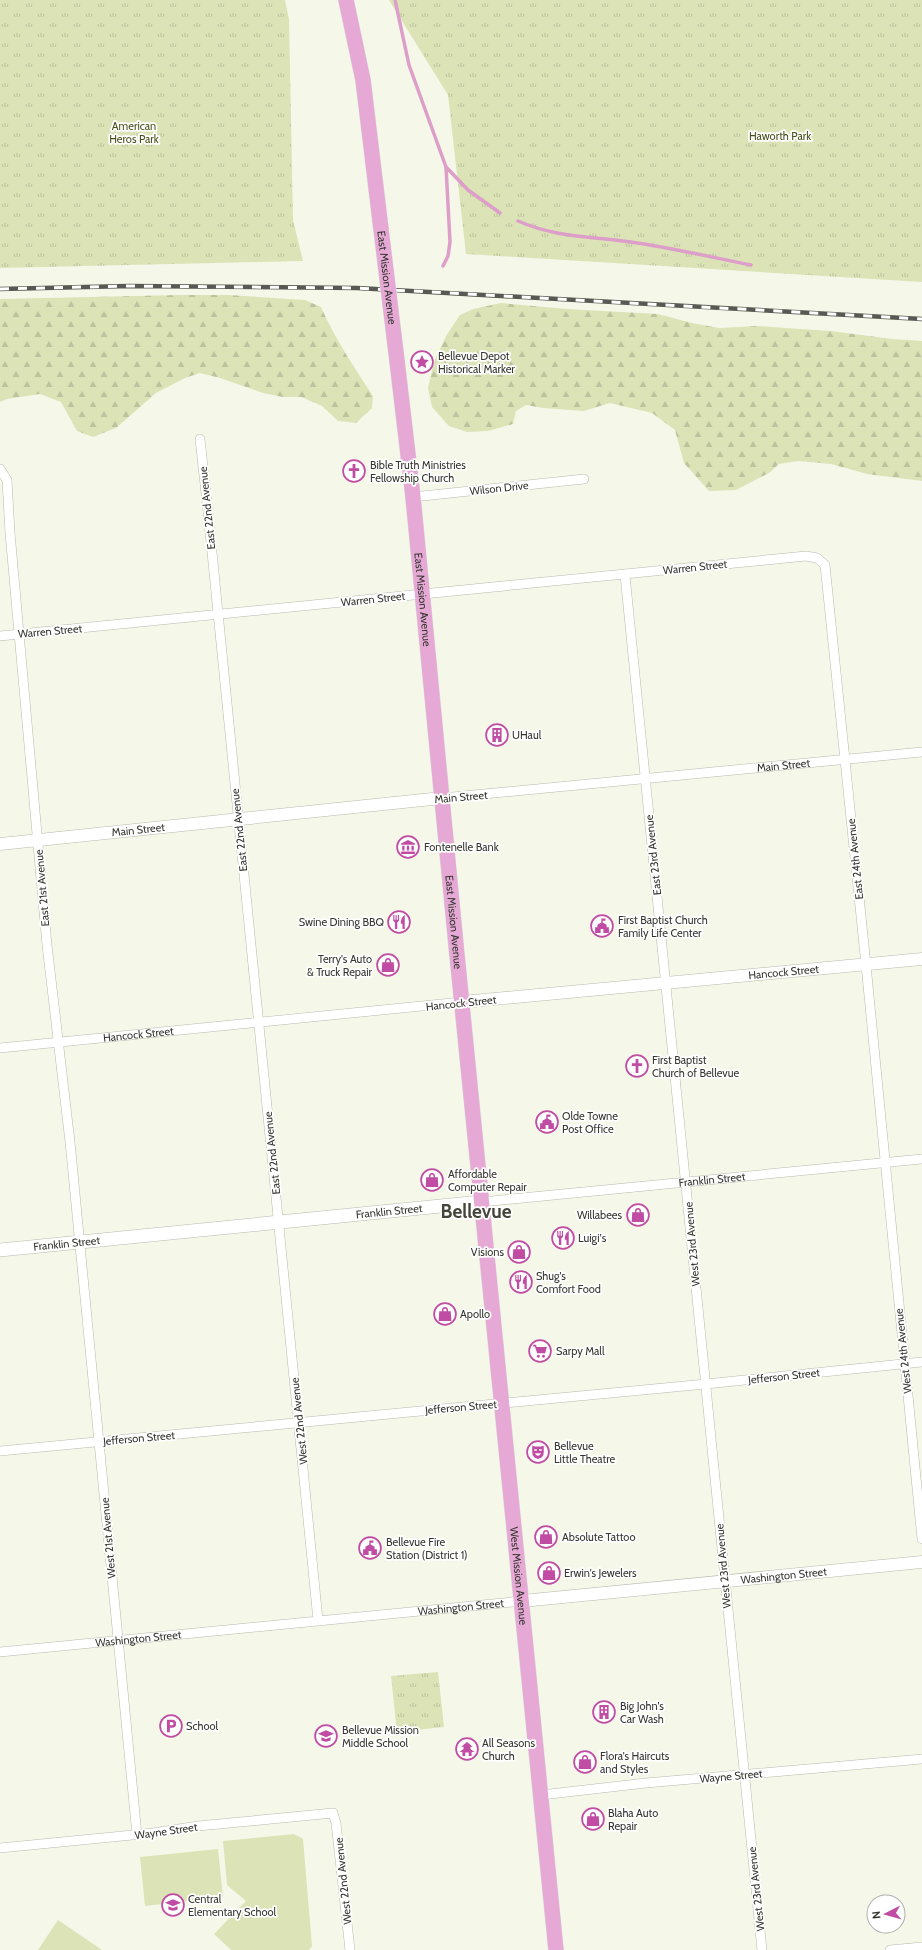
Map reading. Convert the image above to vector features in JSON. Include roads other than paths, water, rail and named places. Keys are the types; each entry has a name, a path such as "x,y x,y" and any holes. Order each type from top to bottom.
{"main road":[{"name":"East Mission Avenue","path":"346,0 363,80 413,497 481,1202"},
{"name":"Franklin Street","path":"0,1250 481,1202"},
{"name":"West Mission Avenue","path":"481,1202 503,1403 556,1950"}],"street":[{"name":"East 22nd Avenue","path":"200,439 280,1222"},
{"name":"East 21st Avenue","path":"0,469 7,480 10,533 38,840 79,1241"},
{"name":"Wilson Drive","path":"413,497 584,479"},
{"name":"Warren Street","path":"0,636 806,556 817,558"},
{"name":"East 24th Avenue","path":"817,558 824,565 827,577 885,1163"},
{"name":"East 23rd Avenue","path":"625,575 686,1183"},
{"name":"Main Street","path":"0,844 442,798 922,752"},
{"name":"Hancock Street","path":"0,1048 462,1002 922,959"},
{"name":"Franklin Street","path":"481,1202 922,1159"},
{"name":"West 24th Avenue","path":"885,1163 922,1539"},
{"name":"West 23rd Avenue","path":"686,1183 724,1581 762,1950"},
{"name":"West 22nd Avenue","path":"280,1222 318,1620"},
{"name":"West 21st Avenue","path":"79,1241 137,1835"},
{"name":"Jefferson Street","path":"0,1451 922,1362"},
{"name":"Washington Street","path":"0,1652 922,1562"},
{"name":"Wayne Street","path":"541,1795 922,1759"},
{"name":"West 22nd Avenue","path":"332,1814 336,1823 350,1950"},
{"name":"Wayne Street","path":"0,1848 137,1835 198,1826 332,1814"},
{"path":"890,1950 922,1947"}],"waterway":[{"path":"395,0 409,65 446,167 450,242 448,256 443,266"},
{"path":"446,167 468,190 500,213"},
{"path":"518,221 532,227 560,234 646,244 751,265"}],"railway":[{"path":"0,289 129,286 357,288 922,319"}],"place":[{"name":"Bellevue Depot Historical Marker","path":"422,362"},
{"name":"Bible Truth Ministries Fellowship Church","path":"354,471"},
{"name":"UHaul","path":"497,735"},
{"name":"Fontenelle Bank","path":"408,847"},
{"name":"Swine Dining BBQ","path":"399,922"},
{"name":"First Baptist Church Family Life Center","path":"602,926"},
{"name":"Terry's Auto & Truck Repair","path":"388,965"},
{"name":"First Baptist Church of Bellevue","path":"637,1066"},
{"name":"Olde Towne Post Office","path":"547,1122"},
{"name":"Affordable Computer Repair","path":"432,1180"},
{"name":"Willabees","path":"638,1215"},
{"name":"Luigi's","path":"563,1238"},
{"name":"Visions","path":"519,1252"},
{"name":"Shug's Comfort Food","path":"521,1282"},
{"name":"Apollo","path":"445,1314"},
{"name":"Sarpy Mall","path":"540,1351"},
{"name":"Bellevue Little Theatre","path":"538,1452"},
{"name":"Absolute Tattoo","path":"546,1537"},
{"name":"Bellevue Fire Station (District 1)","path":"370,1548"},
{"name":"Erwin's Jewelers","path":"549,1573"},
{"name":"Big John's Car Wash","path":"604,1712"},
{"name":"School","path":"171,1726"},
{"name":"Bellevue Mission Middle School","path":"326,1736"},
{"name":"All Seasons Church","path":"467,1749"},
{"name":"Flora's Haircuts and Styles","path":"585,1762"},
{"name":"Blaha Auto Repair","path":"593,1819"},
{"name":"Central Elementary School","path":"173,1905"}],"district":[{"name":"Bellevue","path":"476,1211"}],"park label":[{"name":"American Heros Park","path":"134,132"},
{"name":"Haworth Park","path":"780,136"}]}
